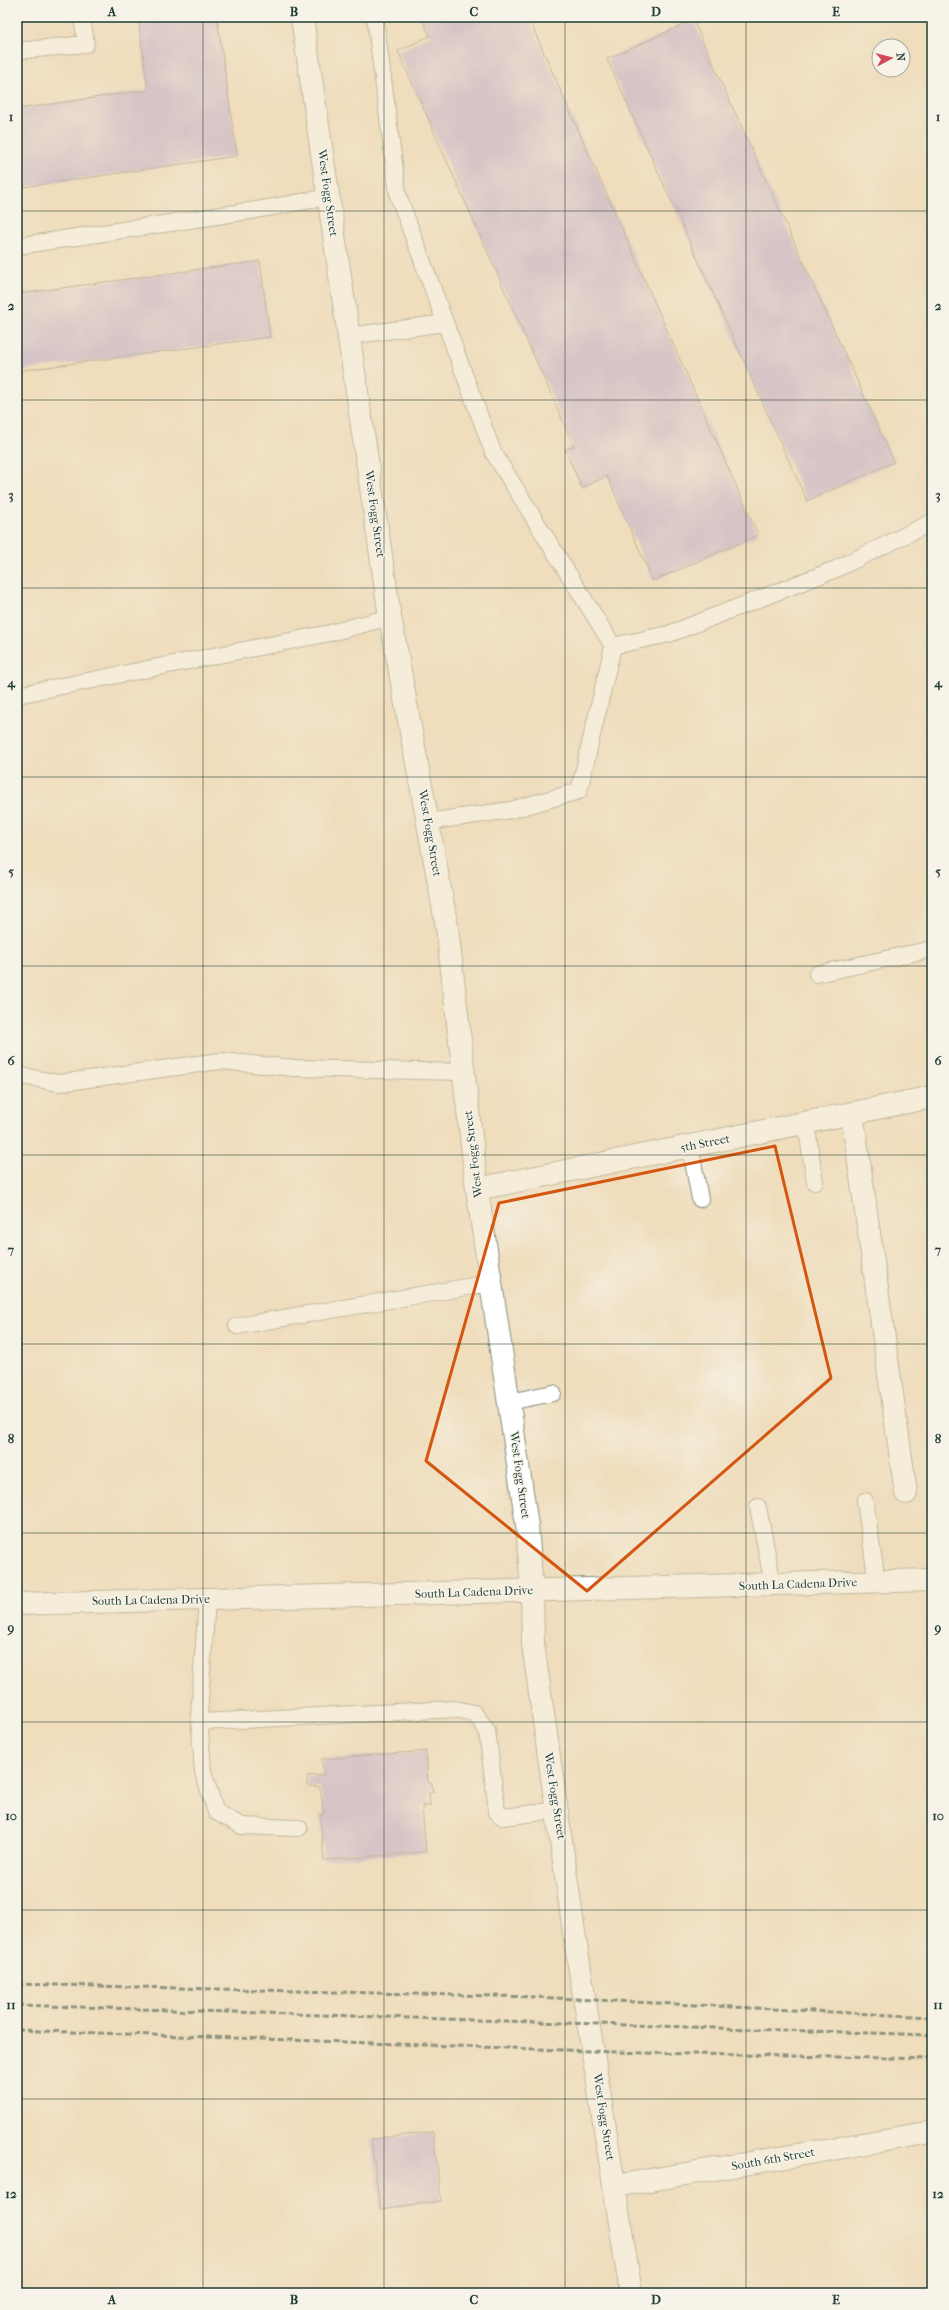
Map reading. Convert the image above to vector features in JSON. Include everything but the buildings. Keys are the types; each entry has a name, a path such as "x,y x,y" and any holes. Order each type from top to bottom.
{"street":[{"name":"West Fogg Street","path":"302,17 390,617 447,927 477,1189 527,1525 532,1590 533,1644 558,1810 575,1939 631,2293"},
{"name":"5th Street","path":"477,1189 932,1097"},
{"path":"852,1113 906,1493"},
{"name":"South La Cadena Drive","path":"17,1604 932,1580"},
{"name":"South 6th Street","path":"615,2186 932,2132"}],"lane":[{"path":"17,51 86,44 82,17"},
{"path":"375,17 398,195 493,452 613,646 578,791 511,810 427,822"},
{"path":"17,246 256,210 328,197"},
{"path":"349,336 445,323"},
{"path":"613,646 669,634 836,569 932,522"},
{"path":"17,695 330,633 390,617"},
{"path":"817,974 932,949"},
{"path":"17,1075 59,1083 220,1061 295,1068 463,1072"},
{"path":"806,1123 814,1182"},
{"path":"690,1146 700,1199"},
{"path":"237,1326 491,1283"},
{"path":"509,1402 553,1393"},
{"path":"865,1501 877,1582"},
{"path":"758,1507 773,1584"},
{"path":"207,1599 200,1722 203,1772 216,1812 242,1826 299,1828"},
{"path":"200,1722 455,1709 474,1713 487,1730 497,1812 503,1817 558,1810"}],"highlighted area":[{"path":"775,1146 831,1378 587,1591 426,1461 499,1203"}],"railway":[{"path":"17,1984 536,1997 932,2017"},
{"path":"17,2005 932,2035"},
{"path":"17,2030 645,2053 932,2059"}]}
